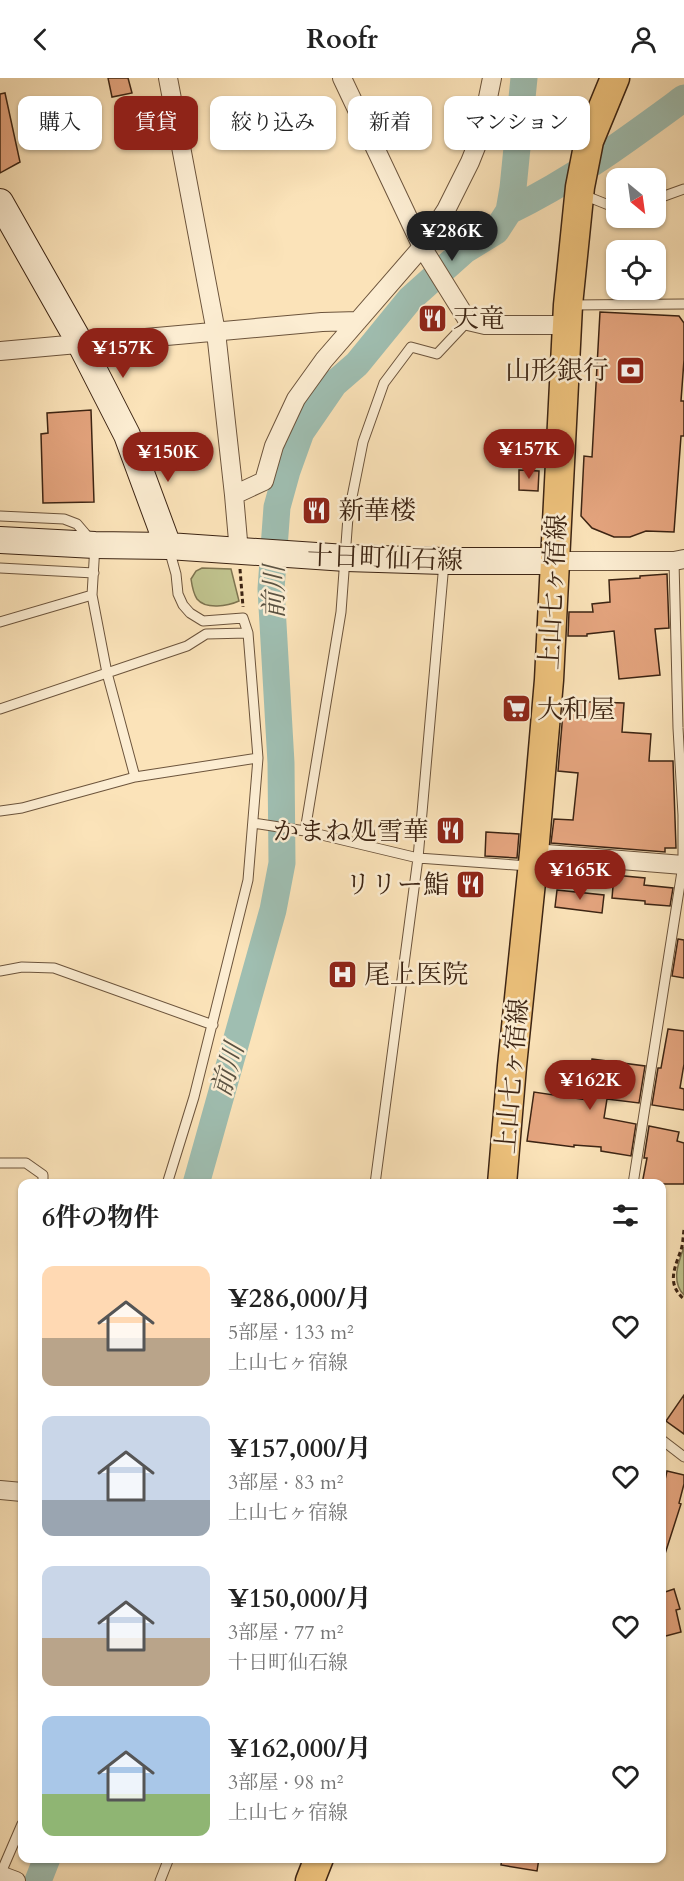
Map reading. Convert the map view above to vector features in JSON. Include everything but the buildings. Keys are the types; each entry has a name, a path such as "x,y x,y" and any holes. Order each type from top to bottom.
{"main road":[{"name":"上山七ヶ宿線","path":"502,1179 549,680 568,315 580,190 590,141 615,78"},
{"path":"0,202 80,343 127,435 168,546"},
{"name":"十日町仙石線","path":"0,540 168,546 346,558 554,561"},
{"path":"310,1881 317,1863"}],"street":[{"path":"168,78 216,332 234,495 246,553"},
{"path":"342,78 422,247 468,321 485,325 568,315"},
{"path":"234,495 264,481 274,446 296,399 324,360 422,247 446,210 480,137 492,78"},
{"path":"0,351 358,321"},
{"path":"554,561 679,560"},
{"path":"533,860 684,865"},
{"path":"0,1490 18,1492"}],"lane":[{"path":"666,195 684,189"},
{"path":"580,190 606,203"},
{"path":"568,315 684,304"},
{"path":"305,831 341,612 348,517 363,442 384,383 411,347 436,354 468,321"},
{"path":"0,516 64,519 76,524 95,545 93,595 107,673 135,777"},
{"path":"168,546 176,574 178,594 190,613 203,621 243,618 248,633 258,758 248,880 194,1097 169,1179"},
{"path":"634,1179 684,865 678,728 679,560"},
{"path":"376,1179 418,858 444,561"},
{"path":"0,568 94,573"},
{"path":"0,622 93,595"},
{"path":"0,709 187,646 206,634 248,633"},
{"path":"0,812 135,777 258,758"},
{"path":"253,823 305,831 418,858 533,860"},
{"path":"0,971 22,967 54,968 213,1025"},
{"path":"0,1163 26,1163 43,1174 43,1179"},
{"path":"666,1443 684,1457"},
{"path":"7,1878 18,1838"},
{"path":"160,1881 168,1863"}],"path":[{"path":"243,618 246,553"},
{"path":"684,1230 674,1274 675,1288 684,1299"}],"green space":[{"path":"202,568 231,569 239,601 211,606 197,599 191,579 196,571"},
{"path":"684,1247 684,1295 677,1278"}],"waterway":[{"name":"前川","path":"197,1179 273,910 282,863 281,763 271,589 277,507 287,471 301,432 334,384 357,364 410,299 465,250 496,231 509,211 524,78"},
{"path":"509,211 577,173 684,98"},
{"name":"前川","path":"38,1881 45,1863"}],"place":[{"name":"天竜","path":"432,318"},
{"name":"山形銀行","path":"630,370"},
{"name":"新華楼","path":"317,510"},
{"name":"大和屋","path":"516,709"},
{"name":"かまね処雪華","path":"450,831"},
{"name":"リリー鮨","path":"470,884"},
{"name":"尾上医院","path":"343,974"}]}
